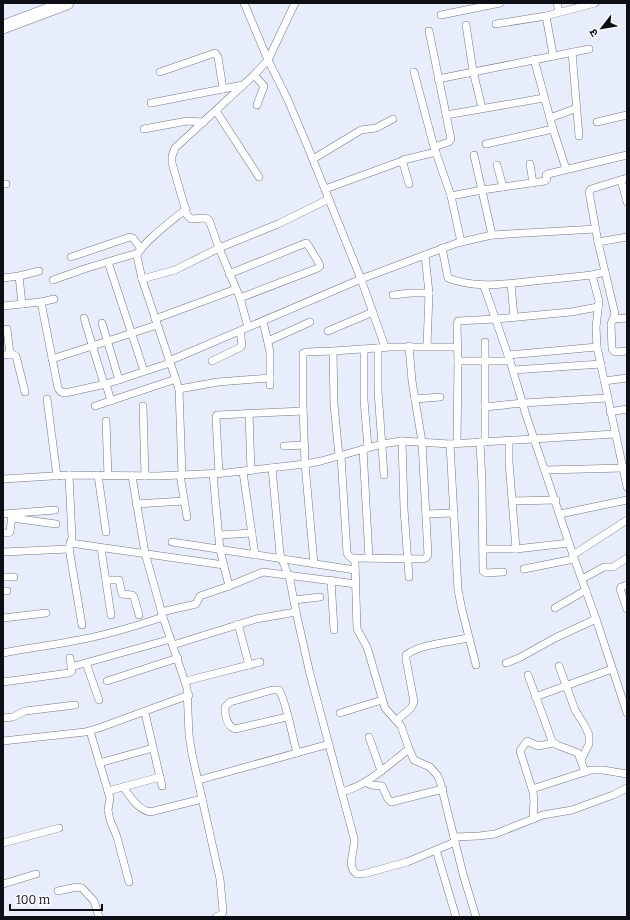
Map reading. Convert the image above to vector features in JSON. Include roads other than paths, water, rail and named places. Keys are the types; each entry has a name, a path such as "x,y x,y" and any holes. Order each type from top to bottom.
{"highway":[{"path":"3,27 67,3"}],"street":[{"path":"244,3 313,159 373,312 382,347 378,391 384,475"},
{"path":"248,327 240,298 218,248 208,219 191,219 187,215 172,163 172,156 176,148 244,85 268,60 295,3"},
{"path":"441,15 500,3"},
{"path":"557,3 559,12"},
{"path":"496,24 546,16 595,3"},
{"path":"546,16 553,55"},
{"path":"466,25 473,71 482,108"},
{"path":"325,189 402,161 406,158 435,150 450,140 429,31"},
{"path":"438,78 589,48"},
{"path":"572,52 579,136"},
{"path":"160,72 215,53 218,57 224,89"},
{"path":"534,59 553,129 566,169"},
{"path":"414,72 435,150 451,196 461,242"},
{"path":"254,75 264,86 256,105"},
{"path":"151,103 244,85"},
{"path":"446,115 544,98"},
{"path":"550,118 577,108"},
{"path":"216,110 259,177"},
{"path":"597,122 627,116"},
{"path":"313,159 361,130 376,128 393,119"},
{"path":"144,129 187,121 204,122"},
{"path":"486,144 553,129"},
{"path":"474,155 492,235"},
{"path":"451,196 546,181 546,174 627,155"},
{"path":"402,161 409,184"},
{"path":"530,164 533,183"},
{"path":"497,165 503,187"},
{"path":"627,202 624,179 589,191 598,242 615,314 611,324 612,350 616,352 627,351"},
{"path":"142,279 170,272 218,248 278,224 329,199"},
{"path":"53,280 139,251 186,210"},
{"path":"41,302 58,388 61,392 65,393 119,380 170,362 240,330 361,279 461,242 492,235 596,229"},
{"path":"71,257 130,237 133,238 139,251 138,262 142,279 179,389 181,475 187,517"},
{"path":"598,242 627,237"},
{"path":"229,274 306,244 309,246 319,263 320,266 318,268 240,298"},
{"path":"442,248 448,278 484,286 605,272"},
{"path":"425,255 429,293 427,346"},
{"path":"108,262 144,371"},
{"path":"3,278 39,271"},
{"path":"592,274 598,295 596,327 597,347 627,486"},
{"path":"19,276 22,304"},
{"path":"511,284 514,317"},
{"path":"484,286 627,713"},
{"path":"52,359 131,334 236,289"},
{"path":"393,295 429,293"},
{"path":"3,306 41,302 54,299"},
{"path":"476,665 468,638 458,590 454,514 454,443 458,361 458,321 496,320 598,307"},
{"path":"328,331 373,312"},
{"path":"84,318 111,401"},
{"path":"614,319 627,318"},
{"path":"179,389 218,382 270,381 271,362 263,321"},
{"path":"102,322 119,380"},
{"path":"268,341 310,322"},
{"path":"7,329 6,354 15,355 18,359 26,392"},
{"path":"212,361 241,347 242,343 240,330"},
{"path":"485,342 485,407 482,442 484,572 503,572"},
{"path":"352,558 423,559 427,557 428,552 422,442 409,346"},
{"path":"314,564 304,445 303,353 382,347 457,347"},
{"path":"458,361 485,361 597,347"},
{"path":"364,349 365,448 369,558"},
{"path":"333,351 334,404 340,456 347,554 355,563 358,631 367,647 386,711 401,726 414,760 425,764 434,770 438,775 443,789 463,874 476,917"},
{"path":"513,370 600,364"},
{"path":"604,382 627,378"},
{"path":"95,406 176,379"},
{"path":"415,399 440,397"},
{"path":"485,407 607,398"},
{"path":"47,399 58,476"},
{"path":"143,406 145,476"},
{"path":"610,412 627,409"},
{"path":"229,586 220,550 216,474 216,416 220,414 303,411"},
{"path":"249,413 251,471"},
{"path":"106,421 108,476"},
{"path":"3,479 69,475 145,476 216,474 305,464 340,456 365,448 402,441 454,443 615,434"},
{"path":"509,440 509,462 516,549"},
{"path":"402,441 404,509 409,577"},
{"path":"284,446 304,445"},
{"path":"272,468 281,559 288,574 310,674 354,842 351,866 355,873 363,874 407,862 436,850 454,839 495,834 543,815 572,810 613,795 627,788"},
{"path":"545,470 623,468"},
{"path":"243,472 255,555"},
{"path":"69,475 72,538 70,546 82,625"},
{"path":"98,476 106,532"},
{"path":"132,476 145,553 162,615 186,681 188,695 189,735 192,754 220,879 223,911 222,914 216,917"},
{"path":"513,501 556,500"},
{"path":"560,514 627,500"},
{"path":"136,504 184,501"},
{"path":"12,516 55,510"},
{"path":"3,514 56,524"},
{"path":"426,514 454,514"},
{"path":"3,533 10,532 12,516"},
{"path":"524,569 574,557 627,520"},
{"path":"219,535 252,533"},
{"path":"172,542 355,570"},
{"path":"483,549 516,549 569,543"},
{"path":"3,552 70,546 145,553 224,565"},
{"path":"101,548 111,615"},
{"path":"582,579 604,568 613,566 627,558"},
{"path":"3,652 72,642 126,629 196,604 200,596 229,586 261,572 288,574 356,584"},
{"path":"3,578 14,577"},
{"path":"106,580 119,580 122,594 132,595 134,597 139,614"},
{"path":"331,580 334,630"},
{"path":"627,585 621,587 620,589 627,609"},
{"path":"555,608 586,590"},
{"path":"294,600 320,597"},
{"path":"71,667 256,619 296,612"},
{"path":"3,618 46,613"},
{"path":"506,663 519,658 555,638 596,619"},
{"path":"238,624 249,665"},
{"path":"396,720 411,708 414,702 406,655 424,648 468,638"},
{"path":"3,682 69,673 71,672 70,658"},
{"path":"107,681 178,658"},
{"path":"186,681 260,662"},
{"path":"86,663 99,700"},
{"path":"559,666 576,713 589,735 589,744 581,760"},
{"path":"535,697 612,669"},
{"path":"528,675 553,742"},
{"path":"287,717 235,730 231,728 228,723 225,707 230,702 277,689 281,694 297,753"},
{"path":"3,741 90,731 188,695"},
{"path":"340,713 382,700"},
{"path":"3,718 13,717 25,711 74,705"},
{"path":"145,712 162,786"},
{"path":"90,731 110,800 108,815 117,837 129,882"},
{"path":"369,737 381,771"},
{"path":"533,819 534,800 532,789 520,756 520,749 527,741 538,746 553,742 576,751 579,754 585,772"},
{"path":"199,780 329,744"},
{"path":"99,763 153,748"},
{"path":"342,792 354,789 366,782 409,749"},
{"path":"532,789 596,769 627,774"},
{"path":"108,791 160,776"},
{"path":"366,782 371,785 382,786 389,801 391,802 443,789"},
{"path":"123,787 142,810 150,812 202,799"},
{"path":"3,843 59,828"},
{"path":"436,850 456,917"},
{"path":"3,884 36,874"},
{"path":"58,891 77,887 82,888 94,901 99,917"}]}
